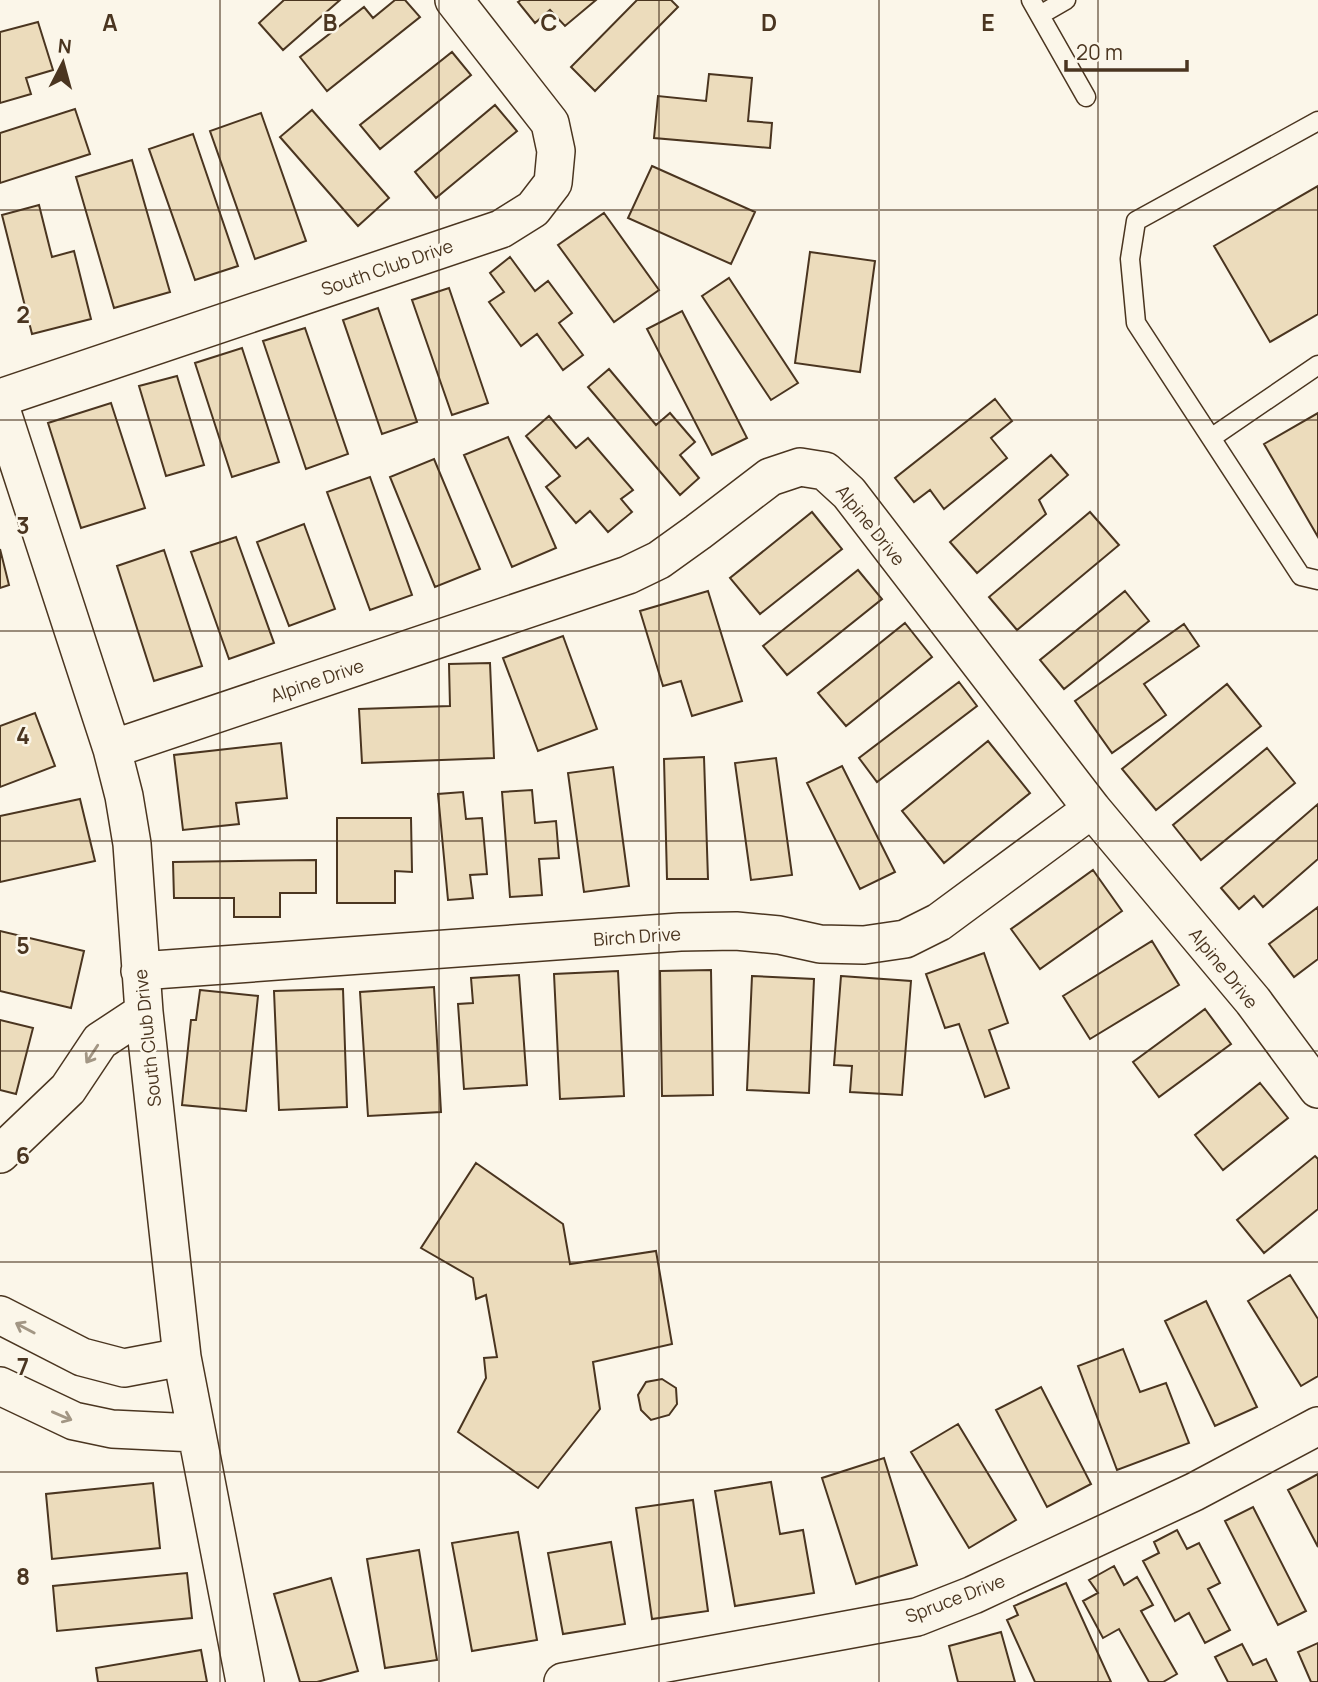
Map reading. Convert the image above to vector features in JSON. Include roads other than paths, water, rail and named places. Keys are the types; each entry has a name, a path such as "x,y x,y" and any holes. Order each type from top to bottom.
{"street":[{"name":"South Club Drive","path":"0,398 501,229 533,209 553,183 556,151 550,123 454,0"},
{"name":"South Club Drive","path":"0,406 112,749 124,796 132,844 144,1012 182,1357 244,1682"},
{"name":"Alpine Drive","path":"112,749 628,575 659,560 770,477 800,467 825,471 849,493 1092,809 1253,1001 1318,1089"},
{"name":"Birch Drive","path":"141,971 680,932 736,931 779,935 820,944 864,945 905,939 939,922 1092,809"},
{"path":"0,1154 68,1089 100,1041 144,1012"},
{"path":"0,1315 82,1357 124,1368 182,1357"},
{"path":"0,1386 74,1421 112,1429 195,1433"},
{"name":"Spruce Drive","path":"563,1682 601,1679 917,1617 973,1595 1194,1492 1318,1426"}],"lane":[{"path":"1066,0 1035,7 1086,97"},
{"path":"1318,121 1136,221 1130,258 1136,323 1301,576 1318,580"},
{"path":"1211,438 1318,365"}]}
